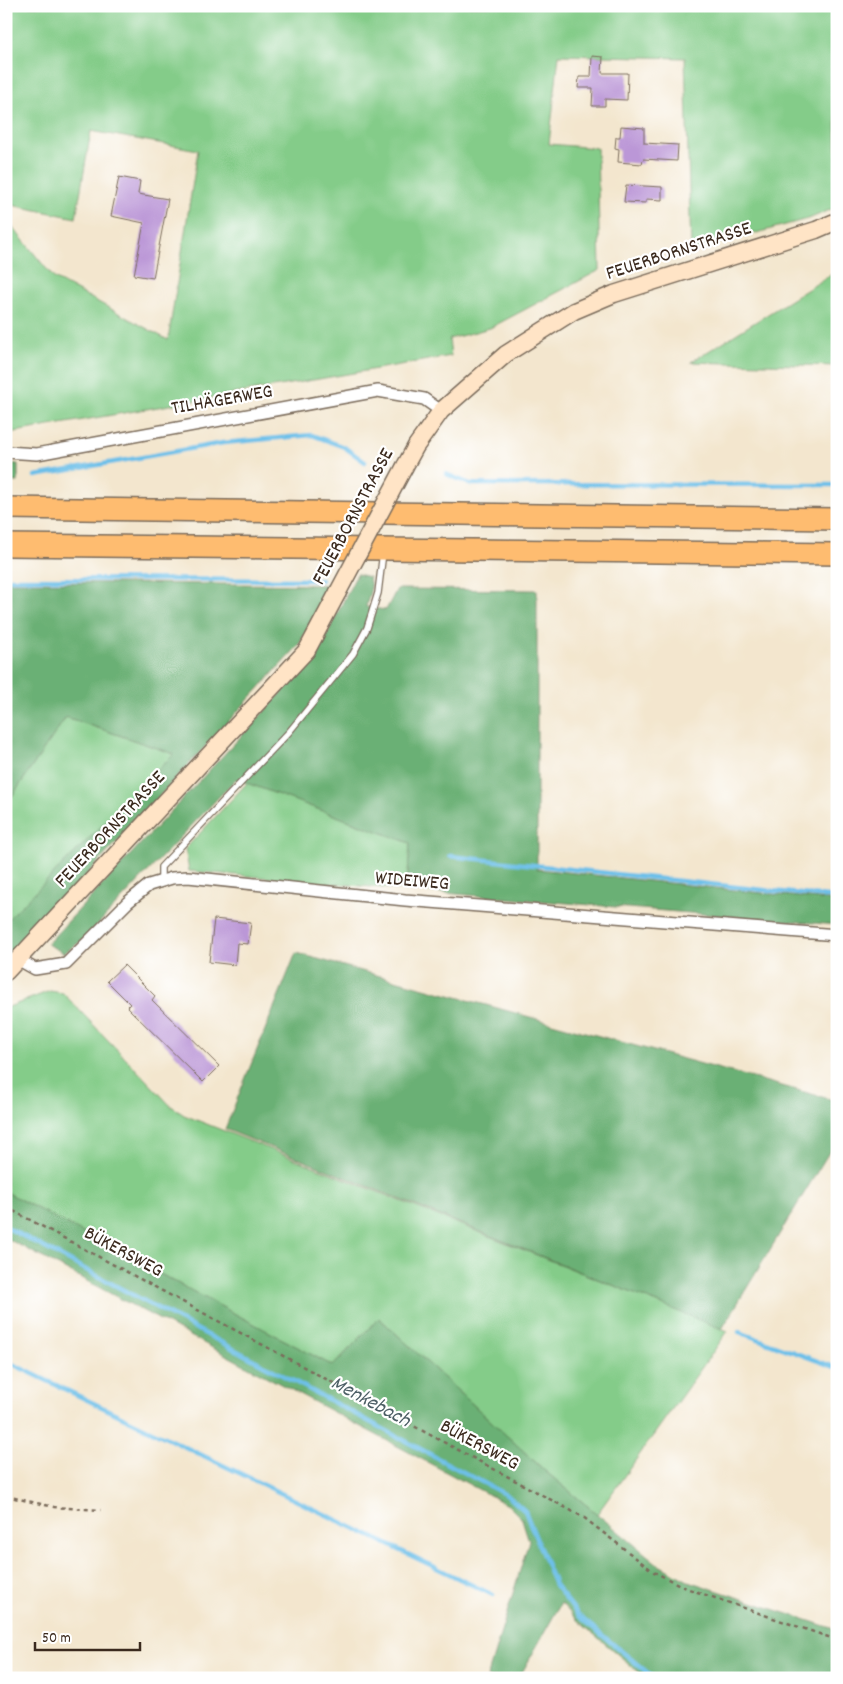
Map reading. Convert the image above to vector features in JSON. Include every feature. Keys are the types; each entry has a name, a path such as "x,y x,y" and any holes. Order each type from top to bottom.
{"highway":[{"path":"6,508 837,519"},
{"path":"6,545 384,551 837,554"}],"street":[{"name":"FEUERBORNSTRASSE","path":"6,972 307,650 416,446 441,411 506,354 574,311 614,294 816,230 837,221"},
{"name":"TILHÄGERWEG","path":"6,452 37,454 378,391 424,399 441,411"},
{"name":"WIDEIWEG","path":"19,960 35,969 66,964 128,902 149,885 188,877 405,900 837,935"}],"lane":[{"path":"162,881 161,867 289,732 353,654 367,628 378,593 384,551"}],"path":[{"name":"BÜKERSWEG","path":"6,1207 583,1517 654,1572 686,1588 837,1640"},
{"path":"6,1496 54,1507 101,1510"}],"green space":[{"path":"6,6 835,6 837,207 811,218 691,251 685,58 559,55 549,144 597,148 600,270 490,328 449,339 451,356 9,433 6,424 6,219 54,278 168,340 198,150 91,131 76,218 6,204"},
{"path":"837,271 837,366 691,362"},
{"path":"6,463 18,464 18,482 6,482"},
{"path":"357,574 369,577 371,588 366,607 386,610 397,589 537,590 537,869 837,901 837,925 407,890 410,843 236,779 83,940 64,953 47,944 316,656"},
{"path":"6,582 331,585 299,645 33,933 6,958 6,922 9,918 174,754 66,717 6,805"},
{"path":"66,717 174,754 6,922 6,805"},
{"path":"247,783 410,843 407,890 189,871 185,849"},
{"path":"296,953 837,1101 837,1139 722,1329 225,1129"},
{"path":"50,991 63,993 170,1105 184,1115 728,1331 597,1514 545,1471 379,1318 333,1366 6,1192 6,1008"},
{"path":"6,1192 333,1366 379,1318 545,1471 659,1565 688,1581 837,1630 837,1678 646,1678 577,1620 561,1603 519,1678 487,1678 529,1541 522,1519 508,1505 6,1238"}],"building":[{"path":"592,56 603,57 602,73 628,73 627,100 605,99 605,106 592,106 593,88 578,88 579,77 591,77"},
{"path":"621,126 644,128 644,143 678,145 677,161 643,159 642,164 618,162 619,149 615,148 616,137 620,137"},
{"path":"119,177 140,181 138,194 168,199 153,278 134,275 144,223 111,216"},
{"path":"626,185 662,187 662,200 646,199 646,203 624,202"},
{"path":"214,919 251,923 248,944 237,943 235,965 209,962"},
{"path":"124,965 155,996 152,1000 219,1066 203,1082 127,1007 130,1004 107,981"}],"waterway":[{"path":"35,476 223,443 312,435 344,447 365,462"},
{"path":"446,474 470,484 837,485"},
{"path":"6,579 321,580"},
{"path":"450,856 837,898"},
{"name":"Menkebach","path":"6,1227 508,1496 525,1511 555,1585 579,1616 654,1678"},
{"path":"739,1332 837,1368"},
{"path":"6,1361 493,1595"}]}
